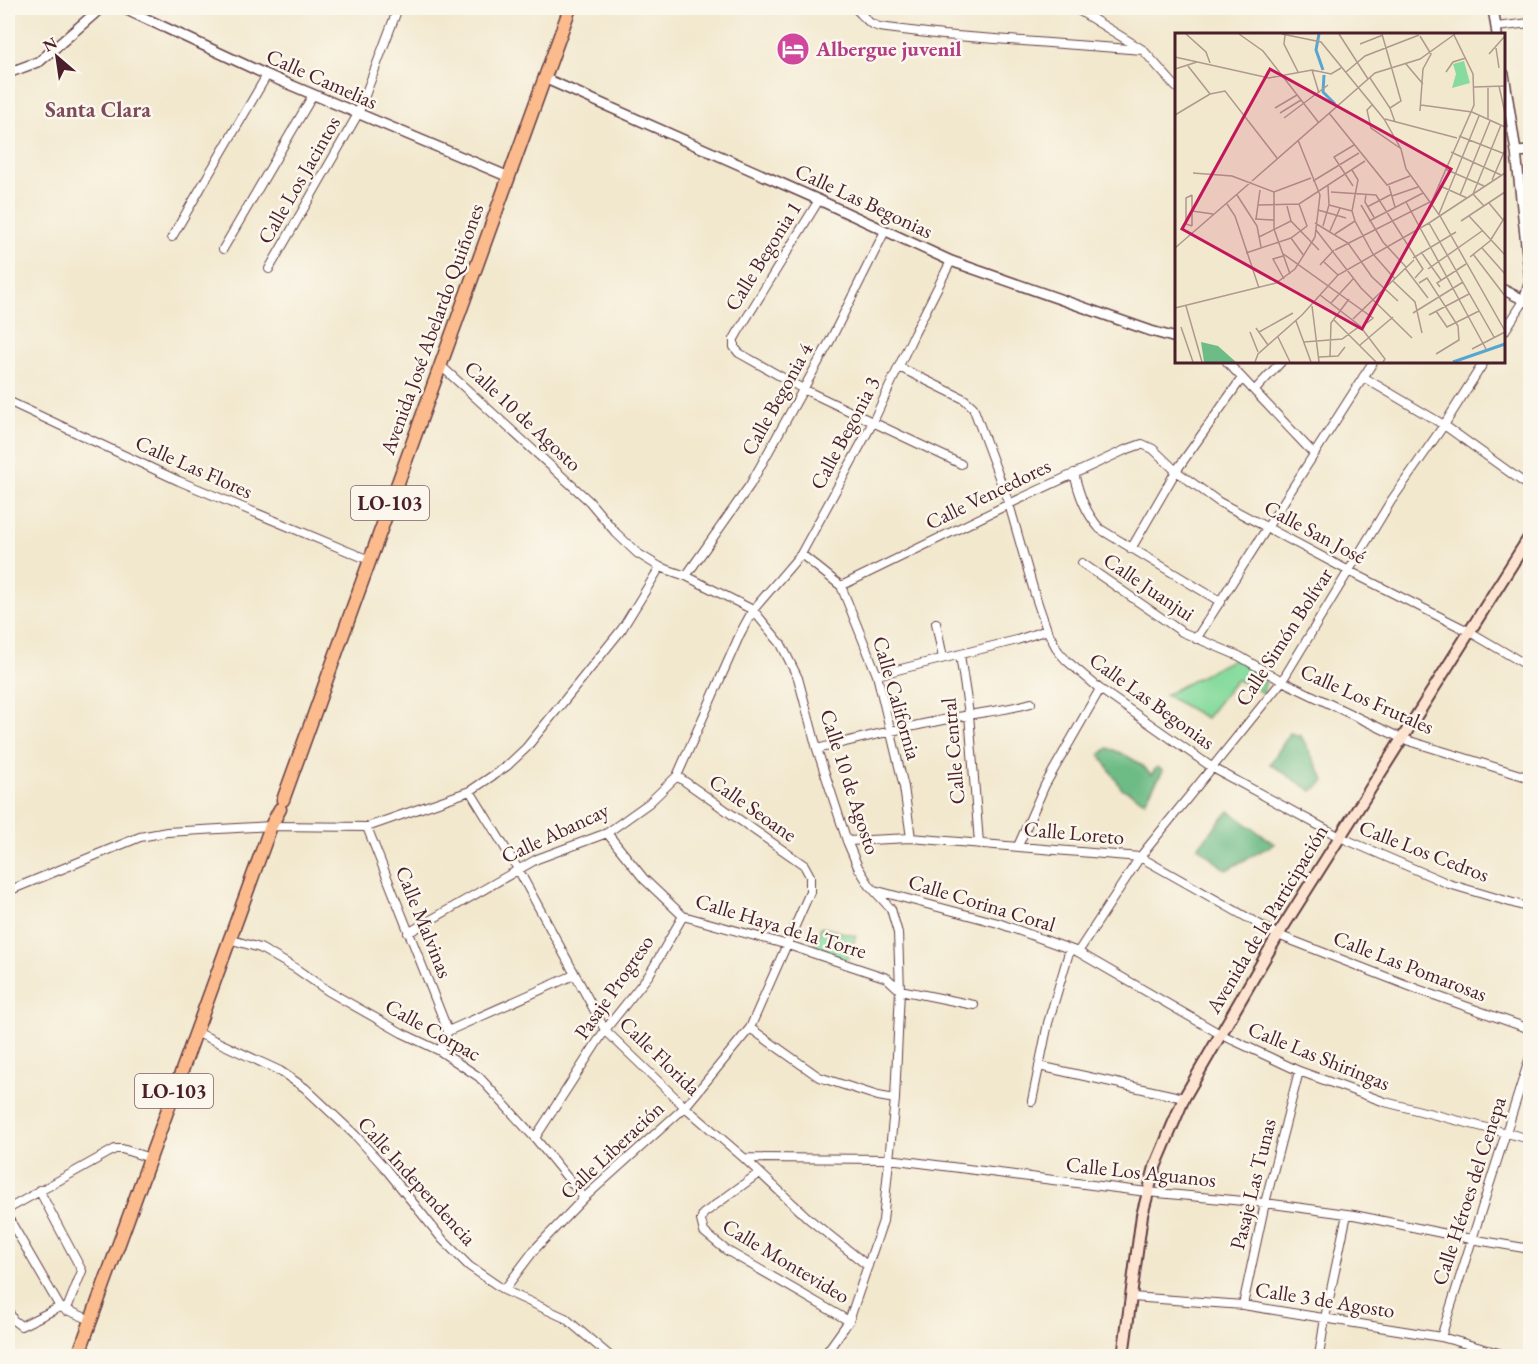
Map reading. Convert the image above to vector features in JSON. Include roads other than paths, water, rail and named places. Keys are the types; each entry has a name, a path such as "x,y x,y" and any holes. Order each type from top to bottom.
{"main road":[{"name":"Avenida José Abelardo Quiñones","path":"78,1356 570,8"},
{"name":"Avenida de la Participación","path":"1124,1356 1147,1192 1184,1098 1278,935 1530,536"}],"street":[{"path":"8,74 40,61 101,8"},
{"name":"Calle Camelias","path":"123,8 267,75 509,177"},
{"name":"Calle Los Jacintos","path":"269,269 358,114 398,8"},
{"path":"855,8 870,23 879,27 1143,50"},
{"path":"1075,8 1143,50 1175,86"},
{"path":"1493,8 1497,31 1530,23"},
{"path":"172,237 267,75"},
{"name":"Calle Las Begonias","path":"544,78 951,261 1175,338"},
{"path":"1505,86 1516,152 1530,281 1527,302 1505,330"},
{"path":"223,249 313,95"},
{"path":"1516,152 1530,151"},
{"name":"Calle Begonia 1","path":"803,389 739,353 733,344 738,332 819,200"},
{"name":"Calle Begonia 4","path":"686,576 750,485 885,231"},
{"name":"Calle Begonia 3","path":"753,610 801,554 872,424 951,261"},
{"path":"1505,291 1527,302"},
{"path":"1228,363 1314,454"},
{"path":"1254,390 1280,363"},
{"path":"1196,639 1372,363"},
{"name":"Calle Simón Bolívar","path":"1032,1101 1048,1023 1074,950 1140,857 1282,681 1391,501 1483,363"},
{"name":"Calle 10 de Agosto","path":"440,365 589,501 637,552 660,567 686,576 753,610 781,644 798,678 817,749 847,840 858,867 891,909 898,933 900,990 895,1099 883,1221 849,1321 824,1356"},
{"name":"Calle Las Begonias","path":"899,368 973,407 1009,504 1047,630 1066,661 1100,689 1214,768 1340,837"},
{"path":"1363,377 1444,425 1530,487"},
{"path":"1131,549 1176,471 1242,378"},
{"path":"803,389 872,424 961,464"},
{"name":"Calle Las Flores","path":"8,401 179,481 369,560"},
{"name":"Calle Vencedores","path":"841,586 1074,473 1137,445 1146,445 1153,449"},
{"name":"Calle San José","path":"1153,449 1176,471 1219,502 1470,632 1530,667"},
{"path":"1074,473 1079,493 1089,516 1100,529 1221,602"},
{"name":"Calle California","path":"801,554 841,586 877,675 904,787 911,838"},
{"name":"Calle Juanjui","path":"1082,563 1182,632 1196,639"},
{"path":"8,891 140,837 167,832 271,826 367,827 470,791 507,766 526,748 622,629 660,567"},
{"name":"Calle Abancay","path":"408,933 537,859 607,833 649,803 676,776 753,610"},
{"path":"936,623 943,658"},
{"path":"877,675 1017,640 1047,630"},
{"name":"Calle Los Frutales","path":"1196,639 1239,656 1282,681 1403,739 1530,778"},
{"name":"Calle Central","path":"960,655 969,714 979,843"},
{"path":"1018,846 1044,785 1100,689"},
{"path":"817,749 889,730 969,714 1011,709 1031,702"},
{"name":"Calle Seoane","path":"676,776 808,871"},
{"name":"Calle Florida","path":"470,791 518,869 605,1030 685,1107 809,1219 868,1266"},
{"name":"Calle Malvinas","path":"367,827 448,1031"},
{"name":"Calle Haya de la Torre","path":"607,833 644,879 683,916 788,945 887,978 900,990 974,1005"},
{"name":"Calle Los Cedros","path":"1340,837 1449,884 1530,908"},
{"name":"Calle Loreto","path":"847,840 911,838 1140,857 1278,935"},
{"name":"Calle Liberación","path":"504,1290 535,1249 584,1198 685,1107 750,1028 810,892 811,882 808,871"},
{"name":"Calle Corina Coral","path":"874,890 998,923 1074,950"},
{"name":"Pasaje Progreso","path":"535,1138 605,1030 649,975 683,916"},
{"name":"Calle Las Pomarosas","path":"1278,935 1417,989 1530,1029"},
{"name":"Calle Corpac","path":"229,939 261,948 328,991 402,1033 440,1051 479,1077 535,1138 584,1198"},
{"name":"Calle Las Shiringas","path":"1074,950 1220,1035 1299,1071 1385,1102 1507,1135 1530,1139"},
{"path":"440,1051 448,1031 574,975"},
{"path":"750,1028 819,1077 878,1096 895,1099"},
{"name":"Calle Independencia","path":"196,1032 280,1071 305,1088 356,1136 450,1246 470,1266 504,1290 565,1318 610,1356"},
{"name":"Calle Héroes del Cenepa","path":"1441,1337 1530,1057"},
{"path":"1039,1066 1184,1098"},
{"name":"Pasaje Las Tunas","path":"1243,1305 1265,1203 1299,1071"},
{"path":"8,1209 115,1149 150,1158"},
{"name":"Calle Los Aguanos","path":"744,1158 889,1159 1147,1192 1265,1203 1347,1214 1530,1249"},
{"name":"Calle Montevideo","path":"759,1173 703,1214 701,1220 704,1232 726,1250 849,1321"},
{"path":"8,1310 13,1320 21,1326 63,1309 82,1271 39,1190"},
{"path":"1319,1356 1347,1214"},
{"path":"8,1217 63,1309 92,1320"},
{"name":"Calle 3 de Agosto","path":"1132,1297 1243,1305 1441,1337 1510,1356"}],"place":[{"name":"Albergue juvenil","path":"793,49"}],"district":[{"name":"Santa Clara","path":"98,109"}]}
